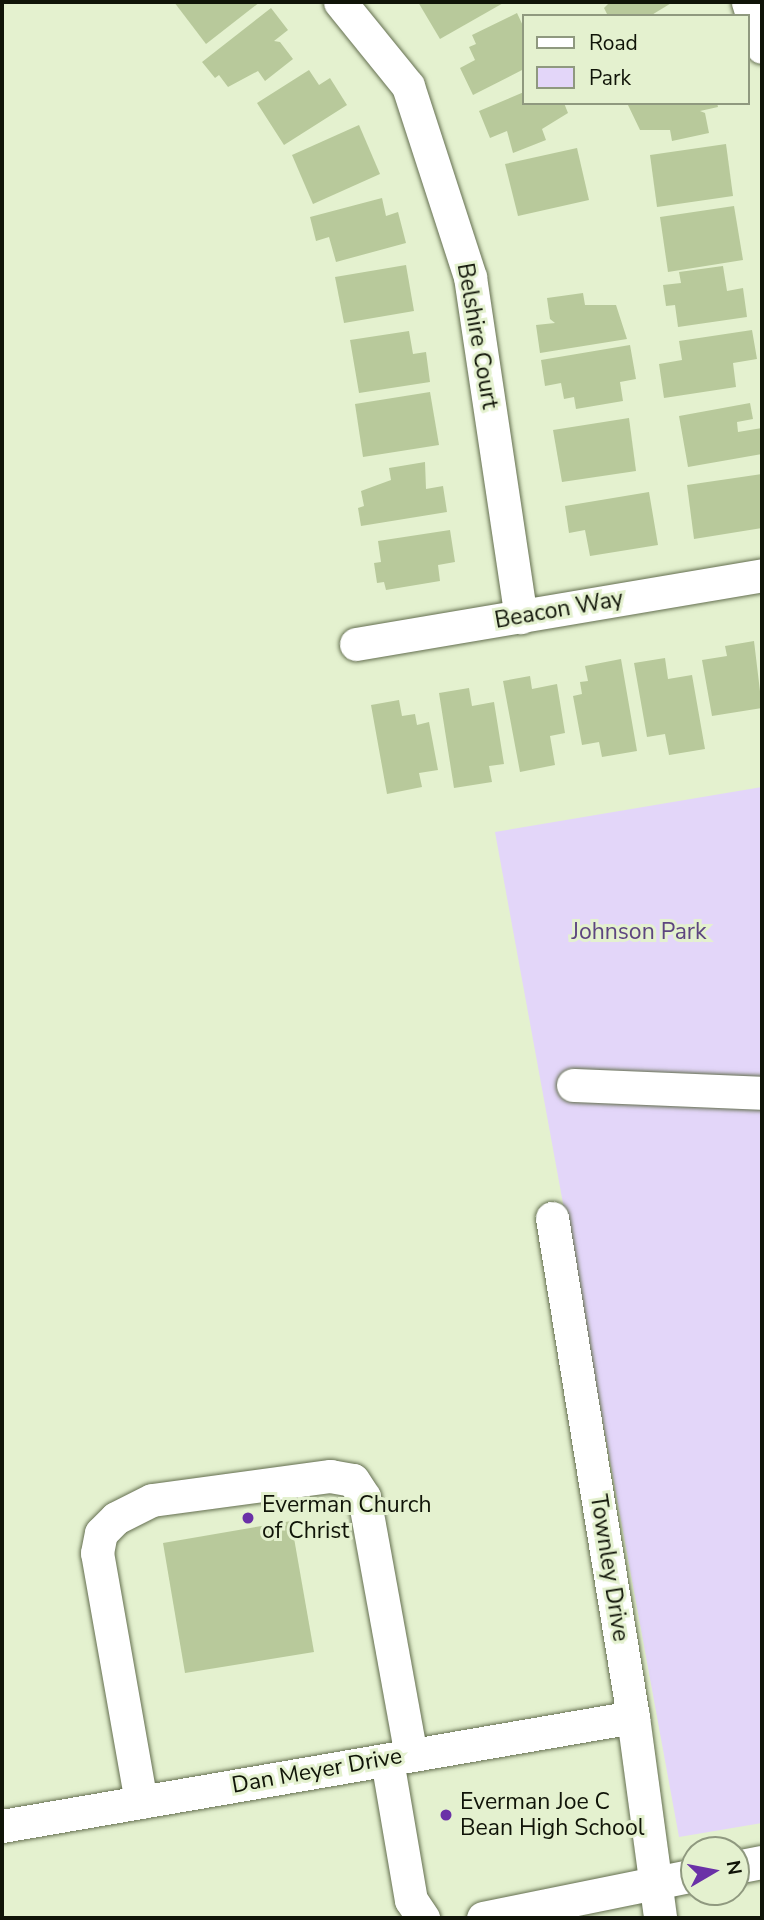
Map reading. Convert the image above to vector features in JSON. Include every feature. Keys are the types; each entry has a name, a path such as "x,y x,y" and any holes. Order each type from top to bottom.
{"street":[{"name":"Belshire Court","path":"340,2 408,86 470,277 521,618"},
{"path":"748,2 762,47"},
{"name":"Beacon Way","path":"355,644 521,618 762,575"},
{"path":"573,1085 762,1093"},
{"name":"Townley Drive","path":"552,1218 633,1717 660,1918"},
{"path":"141,1802 97,1553 101,1533 116,1518 152,1500 330,1476 353,1480 364,1497 399,1757 411,1900 423,1918"},
{"name":"Dan Meyer Drive","path":"2,1826 633,1717"},
{"path":"483,1918 523,1913 680,1878"}],"green space":[{"name":"Johnson Park","path":"762,787 762,1823 679,1837 495,832"}],"building":[{"path":"174,2 260,2 206,44"},
{"path":"418,2 505,2 440,39"},
{"path":"610,2 673,2 653,14 607,14 604,8"},
{"path":"271,8 288,30 274,41 280,42 293,59 265,81 258,71 228,87 219,75 215,78 202,62"},
{"path":"517,13 522,24 522,70 473,95 460,68 475,60 469,47 476,44 472,35"},
{"path":"309,70 319,85 330,78 347,105 284,145 257,103"},
{"path":"522,93 522,105 565,105 568,113 542,129 546,140 513,153 507,131 490,138 479,111"},
{"path":"628,105 718,105 700,111 705,113 709,133 672,141 670,130 640,130"},
{"path":"359,125 380,174 313,204 292,155"},
{"path":"726,144 733,196 657,207 650,155"},
{"path":"577,148 589,200 518,216 505,164"},
{"path":"382,198 386,216 398,212 406,243 336,262 329,237 316,241 310,217"},
{"path":"734,206 743,260 668,272 660,217"},
{"path":"406,265 414,311 344,323 335,277"},
{"path":"723,266 727,291 743,288 747,317 678,327 675,305 666,306 663,285 681,283 679,272"},
{"path":"583,293 585,305 616,305 627,339 540,353 536,325 555,323 550,319 547,298"},
{"path":"752,330 757,359 733,363 736,387 664,398 659,364 682,360 679,341"},
{"path":"409,331 413,354 426,352 430,382 359,393 350,340"},
{"path":"630,345 636,379 620,382 623,401 576,409 574,397 564,399 561,383 545,386 541,360"},
{"path":"430,392 439,445 363,457 355,404"},
{"path":"750,403 753,419 737,422 738,432 762,428 762,454 688,467 679,416"},
{"path":"629,418 636,471 562,482 553,430"},
{"path":"425,462 426,489 443,486 447,512 361,526 358,508 364,506 361,491 391,480 389,468"},
{"path":"762,474 762,528 694,539 687,485"},
{"path":"649,492 658,545 590,556 585,530 569,533 565,506"},
{"path":"450,530 455,562 438,565 440,581 386,590 384,582 377,583 374,563 381,562 378,541"},
{"path":"754,641 762,708 712,716 702,660 727,656 725,646"},
{"path":"665,658 668,679 692,675 705,749 669,755 665,734 647,737 634,663"},
{"path":"621,659 637,751 602,757 599,742 582,745 573,696 582,694 580,682 588,681 585,666"},
{"path":"530,676 532,689 557,684 565,733 550,736 555,765 520,772 503,681"},
{"path":"469,688 472,706 494,702 504,764 489,766 492,782 454,788 439,693"},
{"path":"399,700 402,716 415,714 417,725 429,722 438,770 419,773 422,787 387,794 371,705"},
{"path":"291,1521 314,1652 185,1673 163,1543"}],"place":[{"name":"Everman Church of Christ","path":"248,1518"},
{"name":"Everman Joe C Bean High School","path":"446,1815"}]}
